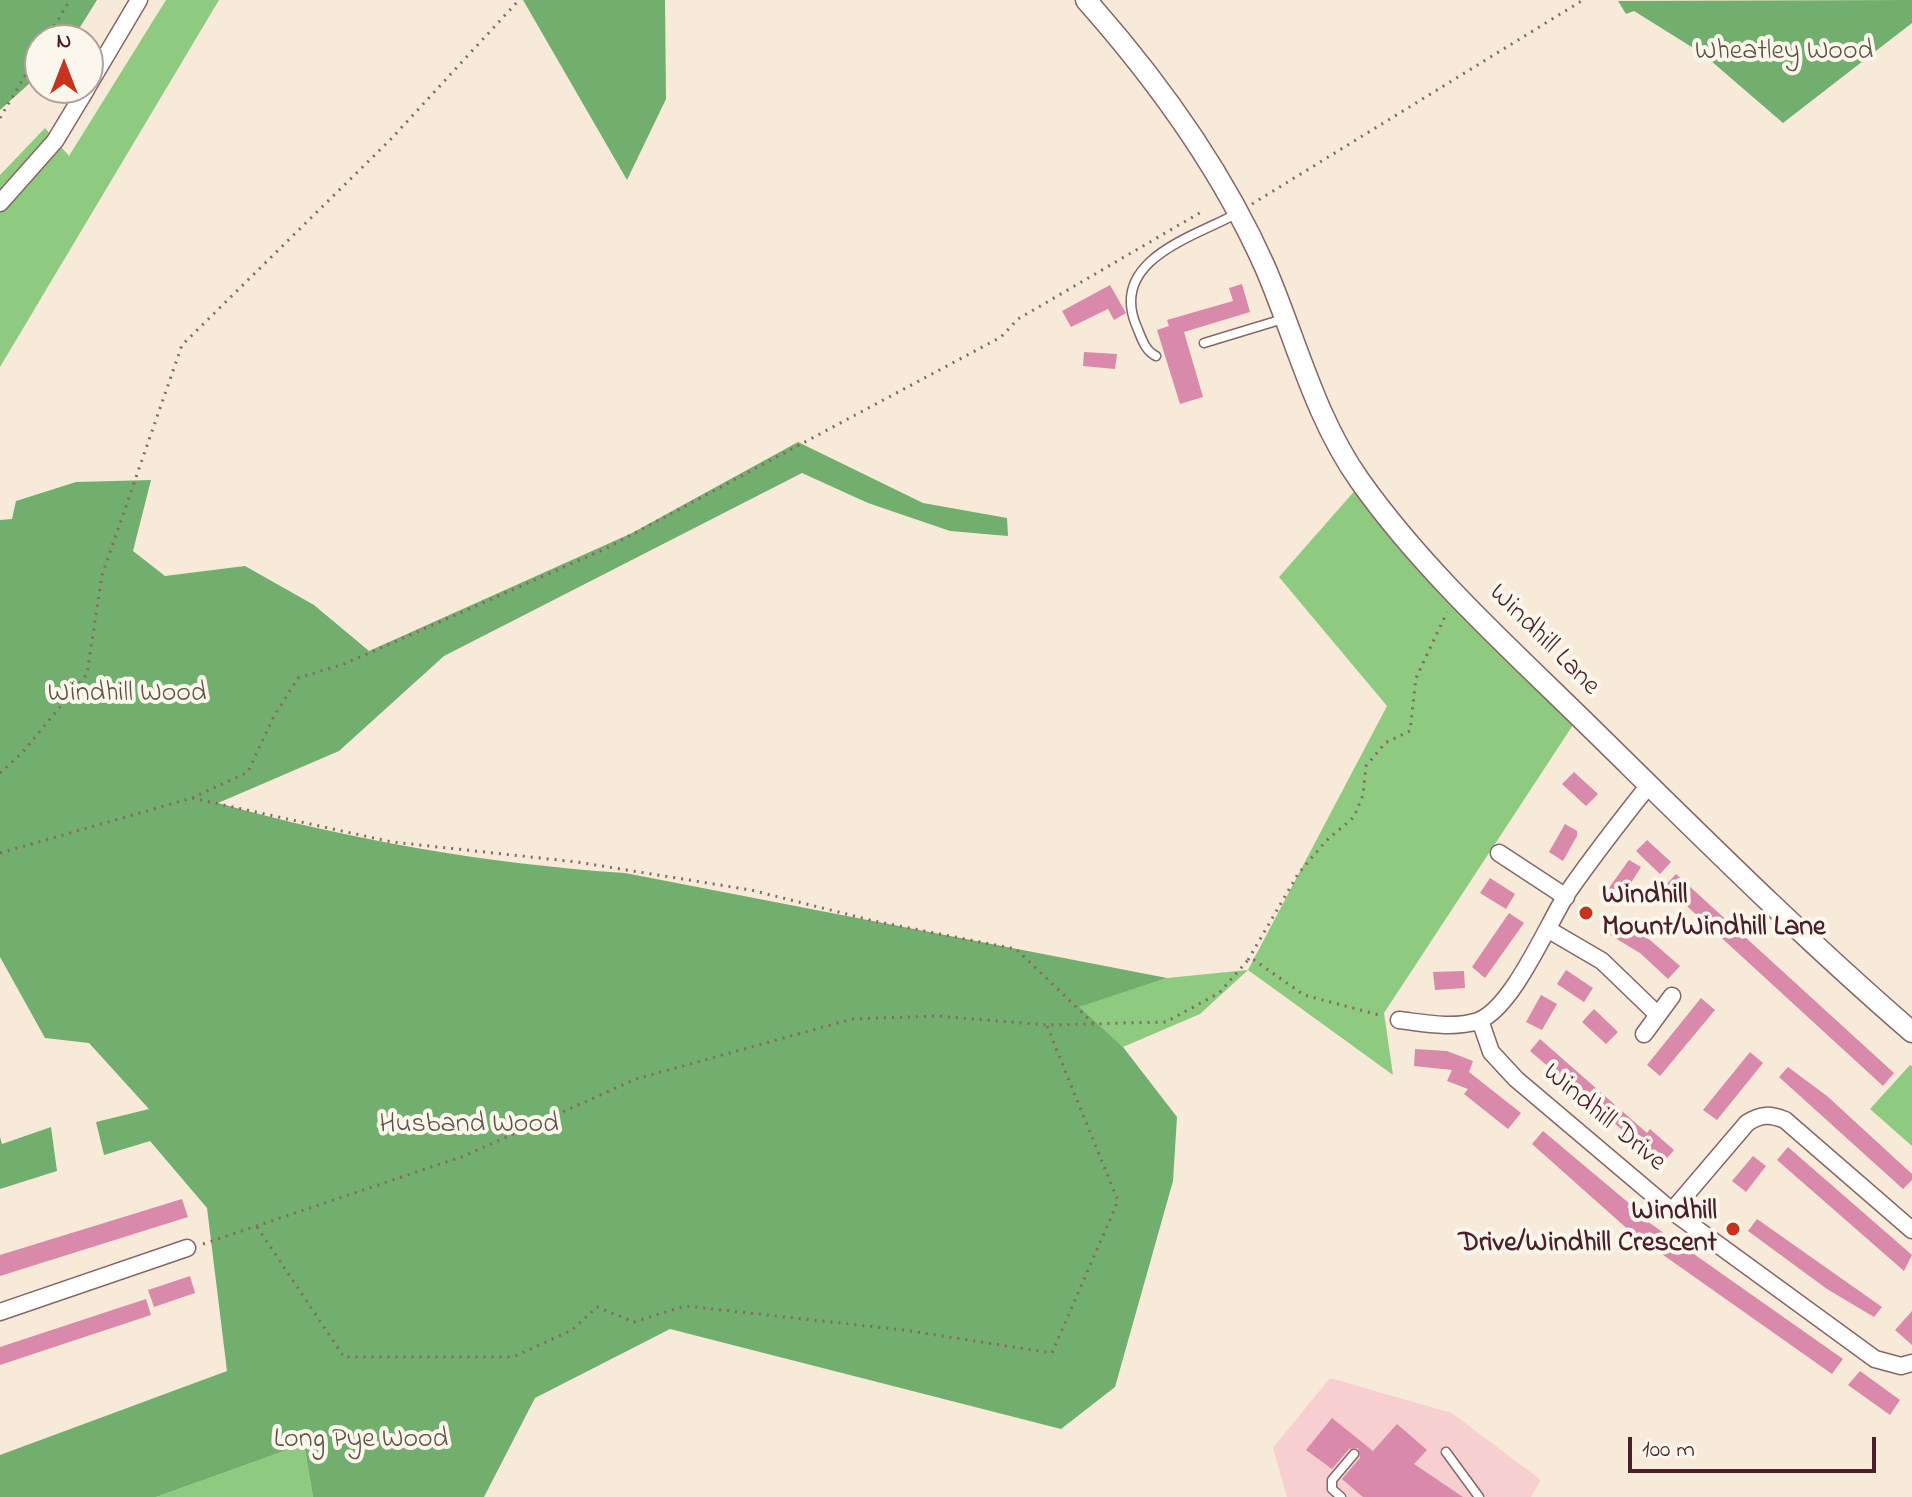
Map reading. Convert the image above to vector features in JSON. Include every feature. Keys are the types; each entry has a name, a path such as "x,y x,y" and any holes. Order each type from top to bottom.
{"street":[{"path":"104,59 139,0"},
{"name":"Windhill Lane","path":"1086,0 1150,73 1239,212 1323,415 1359,480 1456,594 1844,973 1912,1032"},
{"path":"0,203 55,141 77,104"},
{"path":"1399,1020 1445,1025 1480,1020 1507,994 1549,930 1566,897 1649,785"},
{"path":"1499,853 1566,897"},
{"path":"1549,930 1602,961 1658,1015"},
{"path":"1644,1034 1672,996"},
{"name":"Windhill Drive","path":"1480,1020 1491,1052 1516,1079 1672,1211 1875,1359 1901,1366 1912,1363"},
{"path":"1672,1211 1747,1123 1757,1116 1772,1115 1785,1120 1912,1230"},
{"path":"0,1312 187,1248"}],"lane":[{"path":"1156,356 1145,345 1131,309 1144,267 1167,246 1196,236 1239,212"},
{"path":"1204,343 1284,319"},
{"path":"1446,1452 1479,1497"},
{"path":"1341,1497 1332,1489 1332,1480 1354,1454"}],"path":[{"path":"56,24 70,0"},
{"path":"0,773 22,753 87,674 102,575 182,345 391,139 519,0"},
{"path":"1239,212 1583,0"},
{"path":"0,118 24,77"},
{"path":"0,853 192,798 248,772 274,716 298,678 344,664 619,541 1001,337 1018,319 1203,211"},
{"path":"187,1248 464,1156 636,1079 852,1019 937,1016 1096,1026 1166,1022 1219,993 1248,960 1298,874 1326,841 1354,817 1363,795 1366,766 1385,743 1410,731 1416,678 1456,594"},
{"path":"192,798 392,842 577,862 751,890 874,921 1016,949 1096,1026"},
{"path":"1248,960 1259,963 1304,995 1399,1020"},
{"path":"257,1227 344,1357 513,1357 572,1330 597,1307 634,1322 685,1306 904,1330 1052,1353 1118,1201 1047,1025"}],"shaded area":[{"path":"1330,1378 1452,1413 1541,1480 1531,1497 1287,1497 1273,1448"}],"green space":[{"path":"0,0 97,0 82,24 24,24 24,88 0,110"},
{"path":"166,0 219,0 0,367 0,175 45,128 69,156"},
{"path":"523,0 665,0 666,99 627,180"},
{"name":"Wheatley Wood","path":"1912,0 1912,23 1783,123 1703,54 1634,11 1626,14 1618,1"},
{"name":"Husband Wood","path":"798,442 923,503 1007,518 1008,536 950,531 868,503 802,473 444,656 339,751 218,803 369,839 471,857 625,873 1167,978 1079,1007 1123,1047 1177,1117 1173,1181 1115,1387 1061,1429 670,1329 535,1398 484,1497 313,1497 304,1444 156,1497 0,1497 0,1455 227,1371 207,1208 150,1141 104,1155 96,1122 149,1109 89,1043 45,1038 0,957 0,520 12,519 16,501 76,482 151,480 133,551 165,576 245,566 314,605 369,651 632,533"},
{"path":"1358,487 1573,725 1384,1013 1393,1075 1248,970 1387,706 1279,577"},
{"path":"1248,970 1200,1014 1123,1047 1078,1007 1167,978"},
{"path":"1912,1066 1912,1146 1870,1109"},
{"path":"51,1127 57,1171 0,1189 0,1137 2,1144"},
{"path":"304,1444 313,1497 156,1497"}],"building":[{"path":"1242,284 1250,312 1184,332 1203,397 1180,404 1157,330 1169,326 1167,320 1233,301 1229,288"},
{"path":"1110,285 1126,313 1114,320 1108,309 1071,327 1062,311"},
{"path":"1084,352 1117,354 1115,369 1083,366"},
{"path":"1574,772 1598,794 1586,806 1562,784"},
{"path":"1565,824 1577,831 1577,836 1563,861 1549,852"},
{"path":"1647,840 1671,862 1660,874 1636,851"},
{"path":"1629,860 1641,867 1617,905 1603,896"},
{"path":"1676,874 1894,1073 1883,1086 1665,886"},
{"path":"1490,878 1515,894 1506,909 1480,893"},
{"path":"1509,913 1524,923 1485,978 1472,967"},
{"path":"1614,917 1650,940 1680,966 1668,979 1640,953 1605,932"},
{"path":"1566,970 1593,988 1584,1002 1557,984"},
{"path":"1464,971 1465,988 1435,990 1433,972"},
{"path":"1541,995 1557,1004 1542,1030 1526,1022"},
{"path":"1701,998 1715,1010 1660,1076 1647,1065"},
{"path":"1594,1009 1618,1032 1606,1044 1582,1022"},
{"path":"1540,1039 1647,1133 1650,1129 1674,1150 1662,1164 1530,1051"},
{"path":"1415,1049 1447,1051 1473,1061 1469,1072 1521,1113 1508,1129 1464,1094 1468,1089 1447,1081 1452,1070 1414,1066"},
{"path":"1750,1052 1763,1063 1717,1120 1703,1110"},
{"path":"1788,1067 1827,1096 1912,1174 1912,1180 1903,1189 1779,1077"},
{"path":"1543,1131 1630,1204 1627,1207 1843,1359 1832,1374 1632,1233 1532,1144"},
{"path":"1788,1147 1912,1255 1904,1271 1777,1160"},
{"path":"1753,1156 1766,1166 1746,1192 1732,1181"},
{"path":"182,1199 188,1217 0,1276 0,1255"},
{"path":"1757,1219 1882,1307 1874,1317 1827,1289 1748,1231"},
{"path":"190,1276 195,1293 154,1307 148,1290"},
{"path":"146,1299 151,1315 0,1365 0,1347"},
{"path":"1912,1311 1912,1345 1895,1330"},
{"path":"1860,1371 1900,1400 1890,1415 1848,1385"},
{"path":"1332,1418 1373,1451 1397,1424 1427,1450 1414,1464 1463,1497 1363,1497 1342,1479 1360,1458 1358,1448 1349,1449 1332,1469 1306,1450"}],"place":[{"name":"Windhill Mount/Windhill Lane","path":"1586,913"},
{"name":"Windhill Drive/Windhill Crescent","path":"1733,1229"}],"park label":[{"name":"Windhill Wood","path":"127,695"},
{"name":"Long Pye Wood","path":"361,1441"}]}
